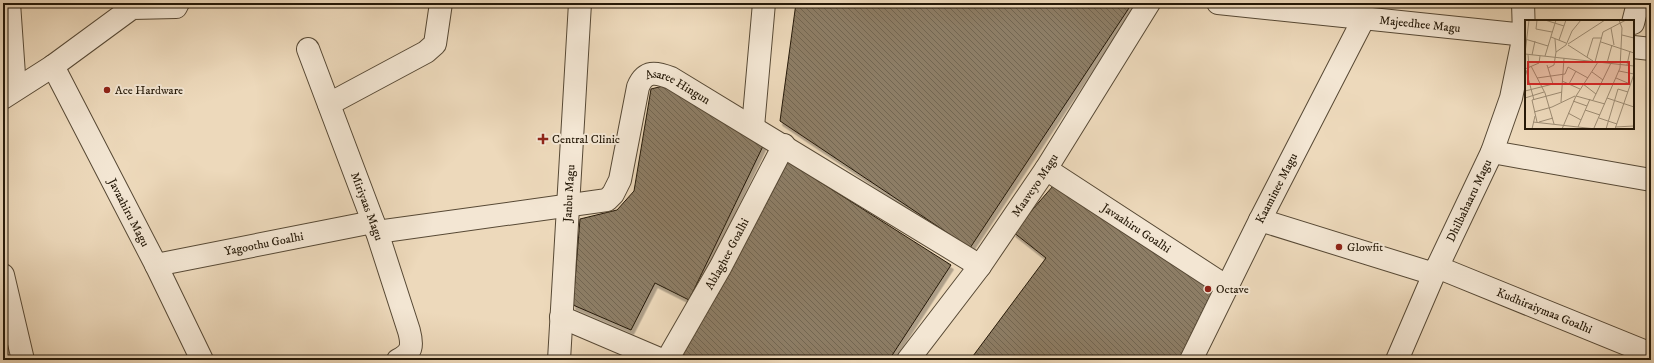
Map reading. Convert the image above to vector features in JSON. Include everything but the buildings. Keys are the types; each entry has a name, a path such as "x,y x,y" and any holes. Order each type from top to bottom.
{"street":[{"path":"9,3 9,94"},
{"path":"9,94 53,66 129,5 176,7 178,3"},
{"path":"329,104 426,52 435,44 441,3"},
{"name":"Janbu Magu","path":"559,360 580,3"},
{"path":"753,127 764,3"},
{"name":"Maaveyo Magu","path":"908,360 980,266 1046,169 1149,3"},
{"name":"Majeedhee Magu","path":"1218,3 1292,7 1364,18 1525,35"},
{"name":"Dhilbahaaru Magu","path":"1397,360 1436,270 1492,152 1511,98 1525,35 1523,3"},
{"path":"1634,20 1638,3"},
{"name":"Kaaminee Magu","path":"1191,360 1260,220 1364,18"},
{"path":"1634,47 1651,49"},
{"name":"Miriyaas Magu","path":"308,49 375,227 412,342 409,352 398,360"},
{"name":"Javaahiru Magu","path":"53,66 156,265 202,360"},
{"name":"Asaree Hingun","path":"375,227 568,206 606,200 613,194 620,180 638,87 642,78 649,74 661,74 671,78 753,127 980,266"},
{"name":"Ablaghee Goalhi","path":"667,360 721,266 784,146"},
{"path":"1492,152 1651,180"},
{"name":"Javaahiru Goalhi","path":"1046,169 1227,287"},
{"name":"Kudhiraiymaa Goalhi","path":"1260,220 1436,270 1651,354"},
{"name":"Yagoothu Goalhi","path":"156,265 375,227"},
{"path":"3,275 23,360"},
{"path":"561,317 662,360"}],"place":[{"name":"Ace Hardware","path":"107,90"},
{"name":"Central Clinic","path":"543,139"},
{"name":"Glowfit","path":"1339,247"},
{"name":"Octave","path":"1208,289"}]}
